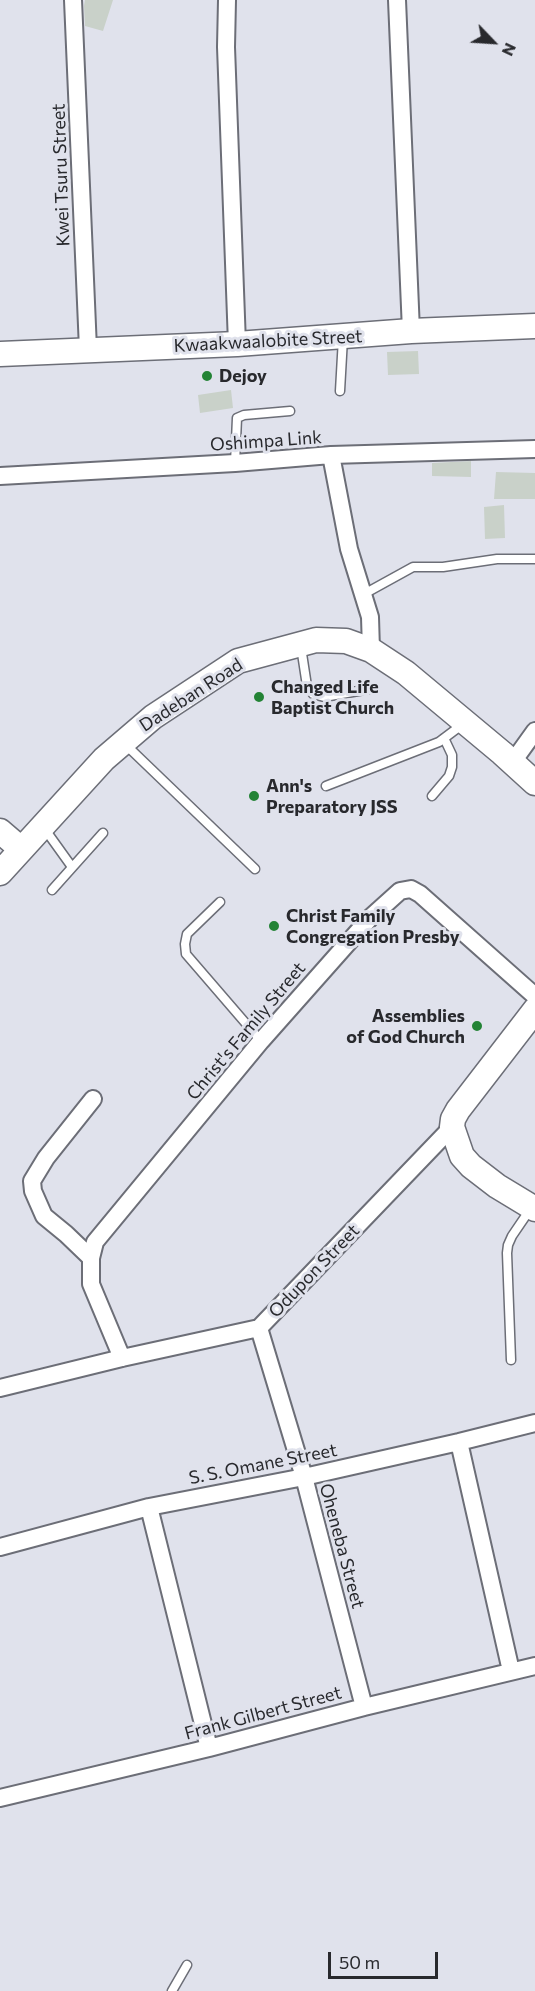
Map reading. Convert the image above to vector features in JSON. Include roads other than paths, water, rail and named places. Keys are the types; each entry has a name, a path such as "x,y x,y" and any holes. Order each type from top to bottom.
{"street":[{"name":"Kwei Tsuru Street","path":"73,0 88,349"},
{"path":"227,0 226,47 237,344"},
{"path":"397,0 411,331"},
{"name":"Kwaakwaalobite Street","path":"0,354 237,344 411,331 535,326"},
{"name":"Oshimpa Link","path":"0,476 235,463 331,455 535,449"},
{"path":"331,455 349,549 370,617 371,650"},
{"name":"Dadeban Road","path":"0,873 104,759 153,717 238,661 316,640 346,641 371,650 406,673 535,783"},
{"path":"512,763 535,731"},
{"path":"0,831 21,849"},
{"name":"Christ's Family Street","path":"122,1358 91,1284 91,1258 95,1242 261,1041 370,918 400,891 411,889 420,894 535,996"},
{"name":"Odupon Street","path":"0,1388 259,1328 452,1127 458,1110 527,1032 535,1010"},
{"path":"91,1258 44,1216 33,1191 32,1181 36,1171 93,1099"},
{"path":"452,1127 462,1156 471,1166 497,1186 533,1208"},
{"name":"Oheneba Street","path":"259,1328 304,1477 364,1707"},
{"name":"S. S. Omane Street","path":"0,1547 149,1507 304,1477 535,1424"},
{"path":"459,1443 511,1671"},
{"path":"149,1507 209,1748"},
{"name":"Frank Gilbert Street","path":"0,1798 535,1666"}],"lane":[{"path":"340,391 343,337"},
{"path":"235,463 237,418 244,415 290,411"},
{"path":"364,594 413,567 443,567 496,559 535,559"},
{"path":"301,644 307,686 313,694 324,697 370,689"},
{"path":"326,786 439,742 466,722"},
{"path":"432,796 448,776 452,766 452,755 444,738"},
{"path":"123,742 255,869"},
{"path":"42,827 72,867"},
{"path":"51,890 103,832"},
{"path":"220,902 187,934 184,944 186,954 261,1041"},
{"path":"511,1360 507,1253 512,1236 533,1208"},
{"path":"172,1991 187,1965"}],"place":[{"name":"Dejoy","path":"207,376"},
{"name":"Changed Life Baptist Church","path":"259,697"},
{"name":"Ann's Preparatory JSS","path":"254,796"},
{"name":"Christ Family Congregation Presby","path":"274,926"},
{"name":"Assemblies of God Church","path":"477,1026"}]}
